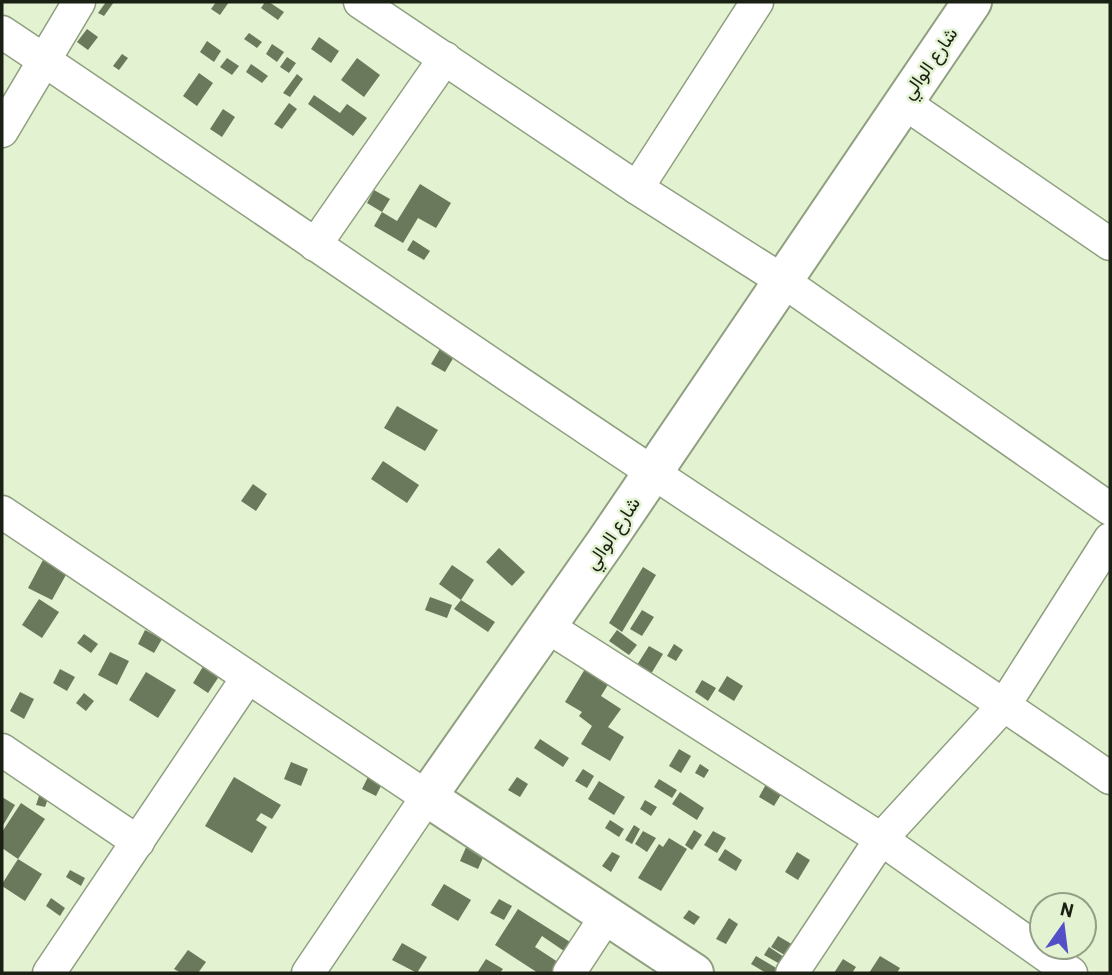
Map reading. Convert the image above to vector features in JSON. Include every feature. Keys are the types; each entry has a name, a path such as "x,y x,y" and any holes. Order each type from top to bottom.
{"main road":[{"name":"شارع الوالي","path":"427,797 548,627 972,2"},
{"path":"427,797 694,973"}],"street":[{"path":"2,131 79,2"},
{"path":"360,2 637,188 783,281 1110,509"},
{"path":"637,188 757,2"},
{"path":"2,32 653,472 1005,704 1110,778"},
{"path":"315,245 445,58"},
{"path":"903,102 1110,244"},
{"path":"2,512 427,797 307,973"},
{"path":"792,973 881,839 1005,704 1110,539"},
{"path":"548,627 881,839 1071,973"},
{"path":"49,973 248,677"},
{"path":"2,750 138,842"},
{"path":"569,973 607,915"}],"building":[{"path":"106,2 114,2 104,16 98,13"},
{"path":"216,2 229,2 220,15 211,9"},
{"path":"265,2 284,12 278,20 261,8"},
{"path":"87,29 98,37 88,50 77,42"},
{"path":"249,33 262,42 257,48 244,39"},
{"path":"319,37 339,51 331,63 311,49"},
{"path":"207,41 221,51 214,62 200,52"},
{"path":"272,44 284,52 277,62 266,54"},
{"path":"122,54 128,58 119,70 113,66"},
{"path":"287,57 296,63 289,73 280,67"},
{"path":"227,58 239,66 232,75 220,67"},
{"path":"357,58 380,75 364,97 341,80"},
{"path":"251,64 268,76 262,83 246,72"},
{"path":"199,73 213,83 197,106 183,96"},
{"path":"297,74 303,79 290,97 283,93"},
{"path":"314,95 340,113 347,104 367,118 353,136 308,104"},
{"path":"289,103 297,109 282,129 274,124"},
{"path":"223,109 235,117 222,137 210,129"},
{"path":"420,184 451,203 436,228 418,218 403,243 374,226 382,212 397,221"},
{"path":"374,190 390,199 382,212 367,203"},
{"path":"413,240 430,251 424,260 407,250"},
{"path":"441,347 455,355 445,372 431,364"},
{"path":"397,406 438,430 425,451 384,428"},
{"path":"383,461 419,485 407,503 371,479"},
{"path":"253,484 267,494 256,511 241,501"},
{"path":"499,548 525,572 512,586 486,562"},
{"path":"43,560 67,573 52,600 28,588"},
{"path":"452,565 474,580 461,600 439,584"},
{"path":"643,567 656,575 622,632 609,623"},
{"path":"430,597 452,605 447,618 425,610"},
{"path":"39,599 59,612 42,638 22,625"},
{"path":"461,600 495,622 488,632 454,609"},
{"path":"642,610 654,617 642,636 630,629"},
{"path":"145,630 162,639 154,653 138,644"},
{"path":"617,630 637,645 629,655 609,641"},
{"path":"84,634 98,644 91,653 77,643"},
{"path":"674,644 683,650 676,661 667,656"},
{"path":"649,646 663,654 651,674 637,665"},
{"path":"110,652 129,661 117,685 98,675"},
{"path":"204,665 220,675 208,693 193,683"},
{"path":"60,669 75,677 67,691 53,683"},
{"path":"585,669 609,683 601,696 621,709 608,727 624,737 610,761 581,744 592,726 579,716 582,712 565,702"},
{"path":"146,672 176,690 158,718 129,700"},
{"path":"727,676 743,686 734,701 718,691"},
{"path":"702,680 716,688 708,701 695,692"},
{"path":"20,692 34,699 24,719 10,711"},
{"path":"84,693 94,701 86,711 76,703"},
{"path":"540,739 569,758 563,767 534,748"},
{"path":"679,749 691,756 681,773 669,766"},
{"path":"291,762 308,769 301,786 284,779"},
{"path":"700,764 709,770 704,778 695,773"},
{"path":"583,769 594,776 587,788 575,781"},
{"path":"772,773 788,783 774,806 759,797"},
{"path":"234,777 281,805 272,819 261,813 256,820 267,827 252,853 205,826"},
{"path":"368,777 382,784 376,796 362,789"},
{"path":"517,777 528,784 520,797 508,790"},
{"path":"659,779 677,790 672,798 654,787"},
{"path":"599,781 625,797 614,815 588,799"},
{"path":"680,792 704,808 697,820 672,804"},
{"path":"40,793 49,796 45,807 36,805"},
{"path":"2,797 15,805 2,827"},
{"path":"645,800 657,807 651,816 640,809"},
{"path":"21,803 45,819 18,859 2,848 2,832"},
{"path":"610,820 624,829 619,837 605,828"},
{"path":"634,825 640,829 632,844 625,840"},
{"path":"694,830 702,835 692,850 685,845"},
{"path":"643,831 656,838 647,852 635,844"},
{"path":"713,831 726,838 717,853 704,845"},
{"path":"669,838 687,849 661,891 638,878 659,844 663,847"},
{"path":"467,845 485,853 478,869 460,861"},
{"path":"725,849 742,860 736,871 718,860"},
{"path":"612,852 620,856 611,872 602,866"},
{"path":"797,852 810,860 798,880 785,872"},
{"path":"18,859 42,874 25,901 2,886"},
{"path":"70,870 85,878 81,886 66,877"},
{"path":"444,884 471,900 458,921 431,905"},
{"path":"51,898 65,908 60,916 46,906"},
{"path":"499,899 512,906 504,920 490,913"},
{"path":"518,909 570,942 564,951 542,936 535,947 564,966 560,973 538,973 495,945"},
{"path":"689,910 700,917 694,925 683,918"},
{"path":"729,918 738,924 726,944 716,939"},
{"path":"778,936 795,946 788,957 771,947"},
{"path":"402,943 427,957 417,973 392,960"},
{"path":"769,947 784,957 780,964 764,955"},
{"path":"188,950 206,962 198,973 181,973 174,969"},
{"path":"756,956 778,969 775,973 766,973 751,964"},
{"path":"880,956 900,968 897,973 869,973"},
{"path":"486,959 503,969 500,973 477,973"},
{"path":"843,959 856,967 852,973 834,973"}]}
